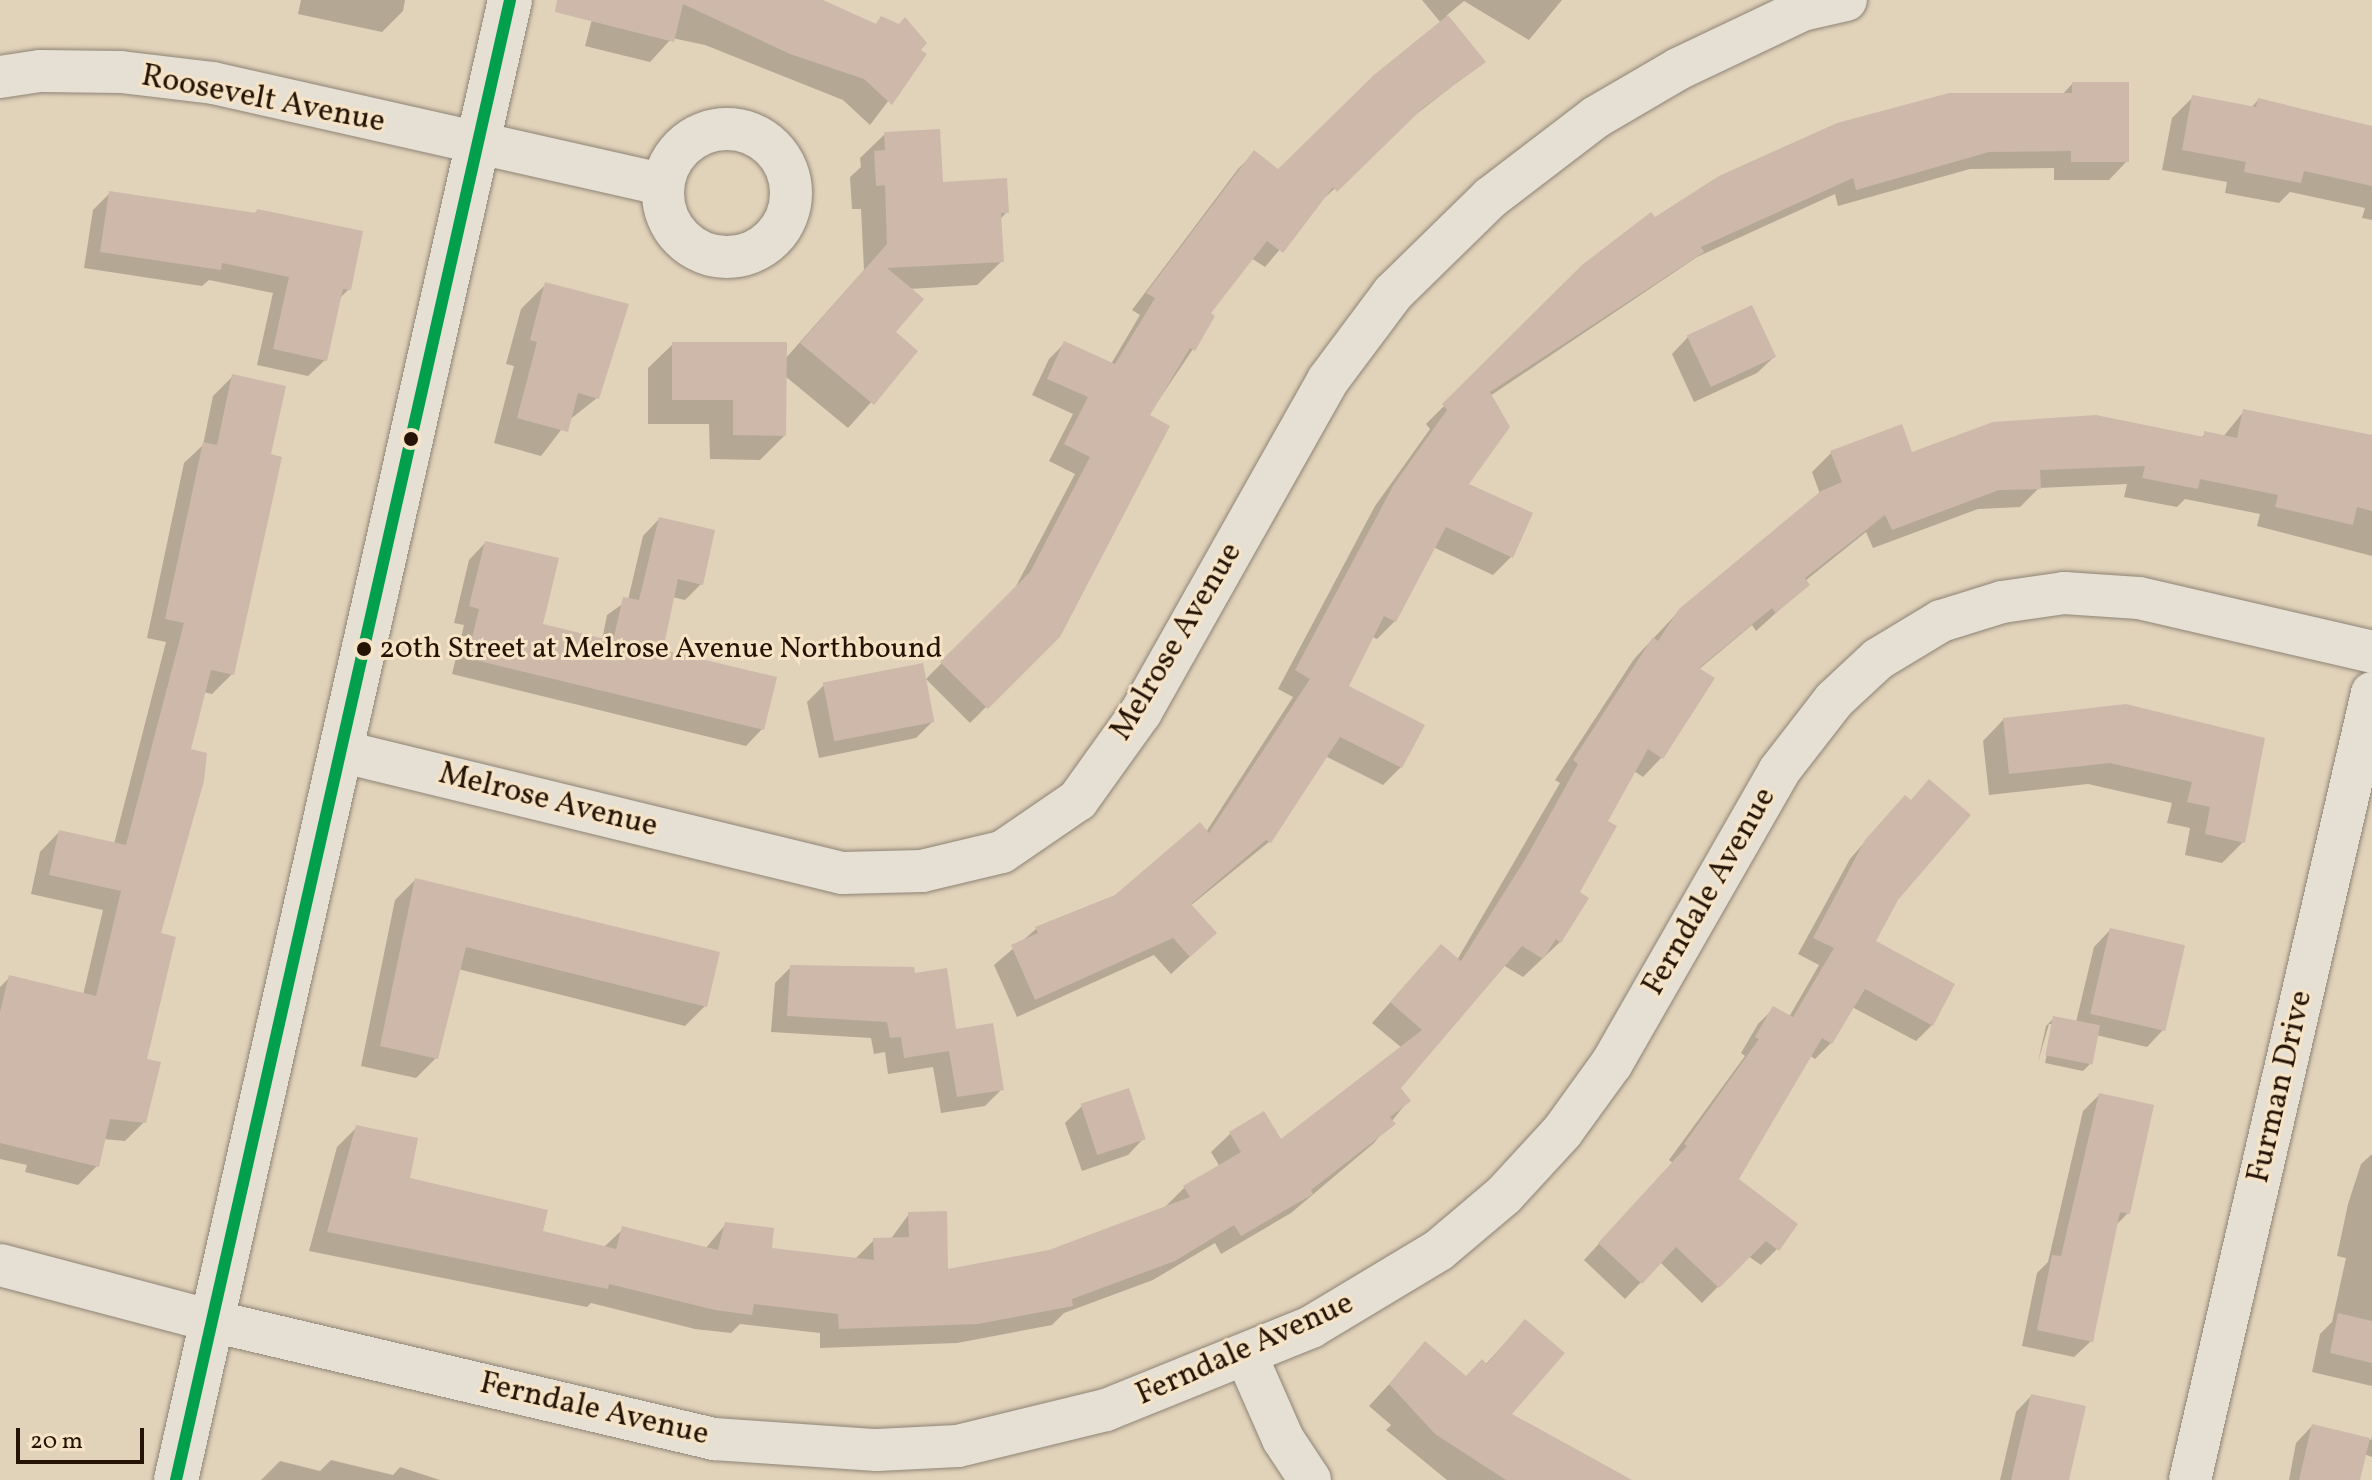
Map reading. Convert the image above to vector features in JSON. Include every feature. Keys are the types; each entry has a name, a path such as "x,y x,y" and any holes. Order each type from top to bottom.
{"street":[{"path":"176,1480 510,0"},
{"name":"Melrose Avenue","path":"340,751 842,873 922,871 1002,852 1078,800 1141,712 1328,380 1393,293 1490,198 1596,117 1678,69 1800,5 1846,0"},
{"name":"Roosevelt Avenue","path":"0,77 40,71 121,72 213,83 663,184"},
{"name":"Ferndale Avenue","path":"0,1265 212,1321 714,1439 877,1450 958,1446 1106,1410 1246,1355 1335,1314 1439,1250 1504,1195 1562,1132 1612,1063 1779,771 1834,700 1878,659 1941,621 2002,602 2064,593 2139,598 2372,652"},
{"name":"Furman Drive","path":"2190,1480 2372,693"},
{"path":"1246,1355 1283,1439 1310,1480"}],"building":[{"path":"557,0 823,0 876,24 881,16 899,24 905,17 927,43 921,50 927,54 892,105 864,79 790,54 683,4 674,42 555,12"},
{"path":"1448,15 1486,62 1424,107 1337,192 1333,187 1283,253 1267,241 1211,313 1215,316 1195,351 1190,348 1150,415 1170,426 1060,637 988,709 940,662 1030,572 1090,457 1064,444 1088,397 1047,379 1064,341 1115,364 1155,298 1146,293 1254,150 1278,169 1374,75"},
{"path":"2072,82 2129,82 2129,162 2071,162 2071,151 1989,152 1856,190 1853,178 1701,247 1704,252 1490,392 1510,427 1469,484 1533,513 1513,558 1446,527 1396,622 1384,616 1349,686 1425,725 1402,768 1340,737 1271,843 1266,840 1191,904 1217,933 1190,957 1173,938 1035,1000 1011,945 1038,933 1035,927 1115,895 1200,822 1209,833 1310,679 1295,670 1393,486 1447,410 1442,404 1582,265 1651,212 1655,217 1719,176 1837,123 1949,93 2072,93"},
{"path":"2192,95 2256,107 2258,98 2372,126 2372,186 2304,171 2301,183 2244,172 2246,162 2182,150"},
{"path":"940,129 943,182 1007,178 1009,213 1001,213 1004,262 887,268 924,299 896,332 918,351 874,405 800,343 887,244 885,185 876,186 874,151 885,150 884,132"},
{"path":"109,191 256,213 257,209 363,231 351,290 343,289 327,361 273,349 289,277 222,263 221,270 100,252"},
{"path":"545,282 629,304 599,399 578,393 568,432 517,418 537,342 530,340"},
{"path":"1752,305 1776,357 1711,387 1687,335"},
{"path":"672,342 787,342 786,436 733,435 733,400 672,400"},
{"path":"232,374 286,386 271,454 282,457 234,675 211,670 191,749 207,753 204,781 161,933 176,937 147,1059 161,1062 146,1123 110,1119 99,1167 0,1143 0,1012 9,975 96,996 121,891 49,875 59,830 126,845 184,623 165,619 203,442 217,445"},
{"path":"2243,409 2372,435 2372,511 2357,507 2353,525 2275,507 2278,495 2200,479 2198,489 2142,478 2145,466 2040,470 2041,489 1999,490 1892,530 1885,515 1805,578 1810,585 1776,613 1772,608 1699,668 1715,678 1663,759 1648,749 1608,821 1617,826 1580,892 1589,898 1561,943 1556,939 1543,959 1522,946 1401,1088 1411,1101 1390,1117 1396,1124 1311,1190 1313,1194 1241,1236 1234,1225 1175,1261 1072,1299 1073,1306 978,1324 839,1329 838,1314 754,1304 752,1315 715,1310 609,1284 608,1289 327,1232 356,1125 418,1138 410,1178 548,1210 543,1231 616,1249 622,1226 718,1250 725,1222 774,1228 772,1248 874,1260 873,1238 909,1237 908,1212 947,1211 948,1269 1049,1250 1190,1197 1183,1186 1241,1152 1229,1132 1264,1111 1281,1139 1422,1030 1390,1002 1441,944 1461,961 1526,858 1578,764 1573,760 1653,637 1658,641 1679,609 1821,491 1842,482 1830,451 1902,424 1912,452 1993,422 2096,415 2204,437 2204,431 2237,438"},
{"path":"659,517 715,530 703,585 678,579 663,650 777,677 764,730 467,658 479,609 469,606 485,541 559,558 543,624 613,641 623,597 639,600"},
{"path":"923,663 934,722 834,741 823,682"},
{"path":"2126,704 2265,738 2245,843 2205,834 2210,807 2187,802 2192,782 2110,763 2009,774 2003,718"},
{"path":"1929,779 1971,815 1898,900 1876,941 1955,984 1933,1026 1865,989 1832,1044 1822,1038 1739,1179 1798,1224 1779,1251 1766,1241 1719,1288 1676,1247 1642,1284 1598,1243 1687,1146 1684,1144 1759,1039 1755,1037 1773,1006 1793,1017 1834,948 1813,938 1865,840 1905,795 1911,800"},
{"path":"415,878 720,952 707,1007 466,947 438,1059 380,1046"},
{"path":"2110,928 2185,945 2165,1031 2090,1014"},
{"path":"790,965 914,967 915,973 947,968 956,1029 993,1023 1004,1090 957,1097 949,1051 904,1058 901,1037 890,1038 887,1022 787,1016"},
{"path":"2053,1016 2100,1025 2092,1064 2045,1055"},
{"path":"1129,1088 1146,1139 1097,1155 1080,1104"},
{"path":"2099,1093 2154,1105 2130,1214 2120,1212 2093,1342 2037,1330 2052,1255 2061,1256"},
{"path":"2338,1313 2372,1321 2372,1363 2330,1353"},
{"path":"1525,1319 1565,1353 1512,1414 1632,1480 1506,1480 1435,1434 1389,1384 1425,1341 1466,1376 1482,1359 1487,1364"},
{"path":"2031,1394 2086,1406 2069,1480 2011,1480"},
{"path":"2312,1424 2370,1438 2360,1480 2299,1480"}],"transit line":[{"path":"176,1480 510,0"}],"place":[{"name":"20th Street at Melrose Avenue Northbound","path":"364,649"}]}
